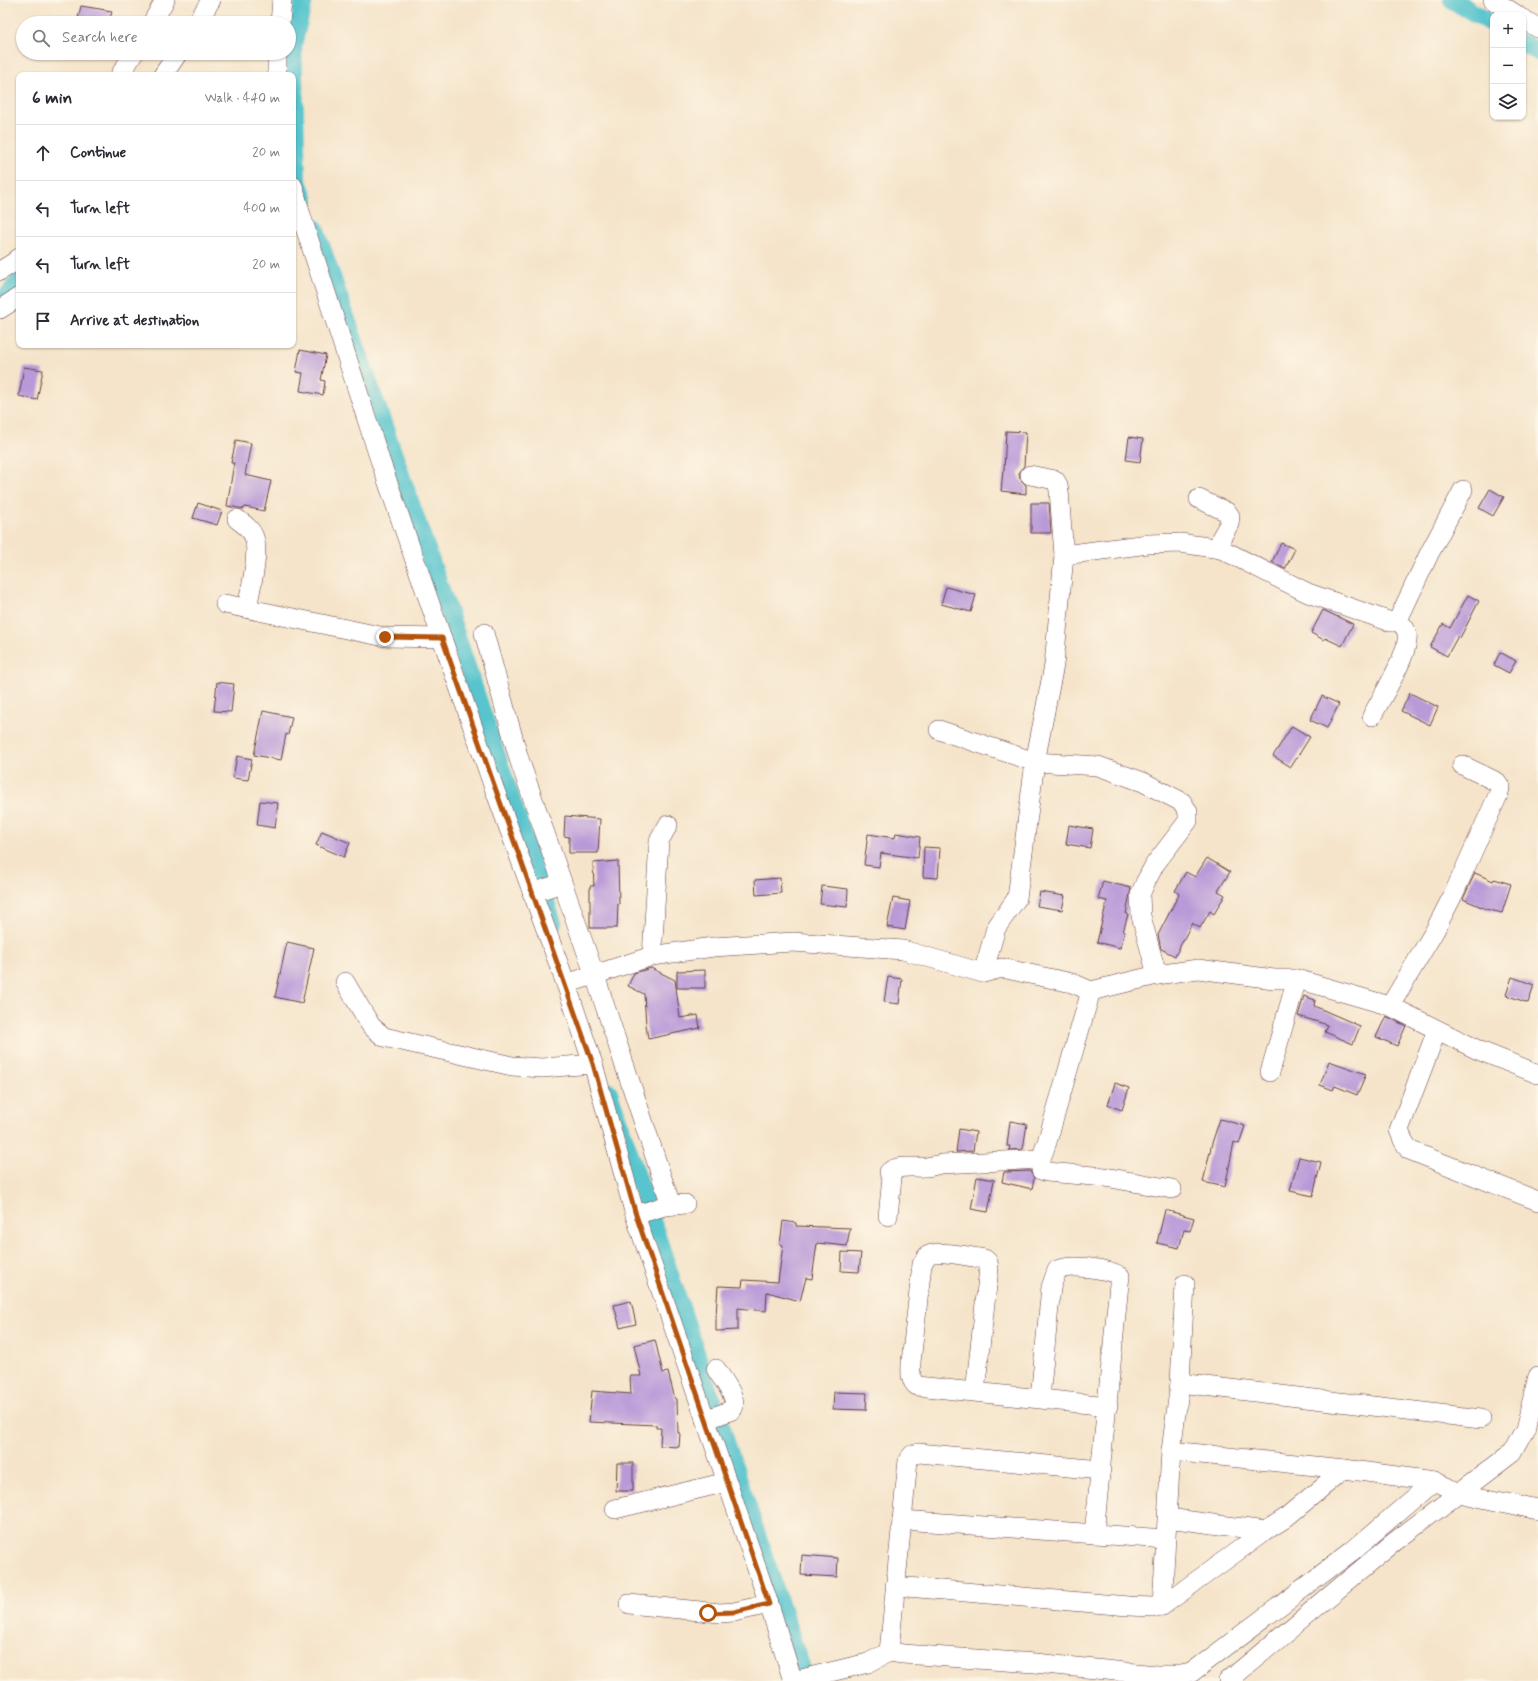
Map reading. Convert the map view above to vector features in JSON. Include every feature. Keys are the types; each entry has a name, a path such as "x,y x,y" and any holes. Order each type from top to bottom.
{"street":[{"path":"156,16 165,0"},
{"path":"201,16 211,0"},
{"path":"281,16 282,0"},
{"path":"1493,0 1512,12"},
{"path":"1526,21 1538,28"},
{"path":"122,72 130,60"},
{"path":"166,72 174,60"},
{"path":"277,60 277,72"},
{"path":"296,197 380,460 442,638 568,984 593,1064 605,1095 641,1213 708,1419 726,1482 796,1680 868,1663 889,1652 1034,1663 1156,1675 1181,1675 1191,1673 1351,1552 1434,1481"},
{"path":"0,272 16,260"},
{"path":"0,309 16,299"},
{"path":"983,973 996,928 1018,898 1036,762 1054,665 1064,555 1058,485 1055,480 1030,475"},
{"path":"1064,555 1148,544 1180,543 1221,549 1308,593 1384,621 1391,622 1398,620 1433,547 1463,490"},
{"path":"1199,499 1227,512 1230,516 1229,524 1221,538 1221,549"},
{"path":"237,519 247,526 254,537 256,552 247,608"},
{"path":"225,604 385,637 442,638"},
{"path":"1372,716 1405,654 1407,631 1398,620"},
{"path":"484,632 519,759 560,883 629,1087 674,1205 641,1213"},
{"path":"938,730 1036,762 1098,766 1143,782 1182,802 1188,812 1188,821 1155,864 1140,895 1141,916 1157,975"},
{"path":"1390,1006 1434,932 1499,793 1500,787 1497,782 1462,765"},
{"path":"652,956 659,841 668,824"},
{"path":"535,892 560,883"},
{"path":"568,984 652,956 713,947 793,942 903,950 983,973 1002,968 1072,983 1091,991 1157,975 1198,969 1274,978 1297,979 1390,1006 1478,1050 1538,1074"},
{"path":"1270,1072 1297,979"},
{"path":"345,982 371,1026 384,1037 512,1066 542,1068 593,1064"},
{"path":"1091,991 1041,1159 1041,1170 1047,1172 1105,1177 1172,1189"},
{"path":"1437,1030 1399,1130 1403,1140 1409,1150 1538,1201"},
{"path":"605,1095 629,1087"},
{"path":"888,1216 892,1178 889,1172 894,1168 926,1168 941,1164 1041,1159"},
{"path":"975,1392 989,1268 988,1262 985,1259 939,1253 931,1254 927,1256 922,1264 911,1362 911,1377 913,1383 917,1386 1108,1406"},
{"path":"1040,1398 1051,1287 1057,1270 1064,1267 1101,1270 1120,1276 1094,1534"},
{"path":"1162,1606 1171,1451 1180,1383 1185,1284"},
{"path":"708,1419 732,1410 735,1402 716,1369"},
{"path":"1228,1681 1393,1543 1513,1452 1525,1430 1538,1376"},
{"path":"1180,1383 1481,1419"},
{"path":"1171,1451 1344,1469 1434,1481 1459,1493 1538,1510"},
{"path":"889,1652 908,1460 912,1455 919,1453 1101,1470"},
{"path":"895,1586 1128,1606 1162,1606 1265,1531 1284,1519 1344,1469"},
{"path":"615,1509 726,1482"},
{"path":"1168,1518 1265,1531"},
{"path":"902,1520 1165,1538"},
{"path":"629,1604 720,1613 734,1612 769,1604"}],"building":[{"path":"81,6 112,11 111,16 79,16"},
{"path":"300,350 326,355 321,380 325,381 323,395 300,391 303,373 296,372"},
{"path":"24,367 43,370 37,400 19,396"},
{"path":"1006,431 1026,432 1024,466 1019,473 1020,479 1026,485 1026,494 1001,491 1004,471"},
{"path":"1129,437 1143,439 1140,462 1126,460"},
{"path":"236,440 251,443 245,475 271,481 264,511 245,507 244,509 227,506 234,463 231,463"},
{"path":"1490,489 1504,497 1493,516 1479,508"},
{"path":"198,503 222,511 217,525 193,518"},
{"path":"1031,503 1049,503 1051,533 1031,533"},
{"path":"1281,543 1295,549 1285,569 1272,562"},
{"path":"946,587 976,595 971,612 941,604"},
{"path":"1468,595 1479,601 1460,638 1458,636 1447,656 1430,647 1443,624 1450,628"},
{"path":"1323,610 1353,624 1342,646 1325,638 1324,640 1311,633"},
{"path":"1500,652 1516,661 1509,673 1494,665"},
{"path":"217,682 234,684 231,712 214,711"},
{"path":"1410,693 1438,707 1430,725 1401,711"},
{"path":"1322,696 1339,704 1327,728 1310,720"},
{"path":"263,711 292,717 288,735 286,734 281,760 254,755"},
{"path":"1292,726 1310,737 1291,767 1273,756"},
{"path":"237,756 252,759 248,780 233,778"},
{"path":"260,801 278,803 275,828 257,825"},
{"path":"565,816 600,819 598,853 569,853 569,837 564,836"},
{"path":"1069,825 1093,829 1090,848 1066,844"},
{"path":"322,831 350,843 344,857 316,845"},
{"path":"896,833 920,837 918,858 881,853 879,867 864,865 868,834 895,838"},
{"path":"924,847 940,848 938,878 923,877"},
{"path":"1207,858 1230,872 1218,891 1225,895 1214,914 1210,911 1200,928 1192,923 1175,956 1161,949 1158,935 1179,894 1175,891 1186,872 1195,877"},
{"path":"618,861 619,904 617,928 590,928 590,886 594,886 593,863"},
{"path":"1475,873 1493,881 1494,879 1511,884 1502,913 1486,909 1463,899"},
{"path":"780,878 781,893 756,895 755,880"},
{"path":"1103,881 1131,888 1126,914 1128,914 1123,932 1125,932 1120,948 1097,942 1107,901 1098,899"},
{"path":"822,886 848,889 847,907 820,904"},
{"path":"1040,892 1065,896 1062,910 1037,906"},
{"path":"893,898 910,901 905,930 887,927"},
{"path":"287,942 314,948 302,1003 275,997"},
{"path":"651,968 675,980 680,1018 698,1015 700,1028 648,1039 644,994 628,986 634,973"},
{"path":"705,970 705,988 677,988 677,971"},
{"path":"888,977 902,979 899,1004 884,1002"},
{"path":"1512,977 1534,985 1528,1003 1506,995"},
{"path":"1304,996 1315,1000 1314,1006 1360,1026 1353,1044 1325,1032 1328,1025 1298,1016"},
{"path":"1386,1016 1406,1026 1397,1046 1376,1037"},
{"path":"1329,1061 1366,1074 1357,1095 1335,1086 1333,1090 1320,1085"},
{"path":"1115,1083 1129,1088 1122,1110 1108,1105"},
{"path":"1220,1119 1245,1126 1239,1144 1234,1142 1225,1187 1203,1182 1212,1143"},
{"path":"1010,1121 1027,1124 1023,1149 1009,1150 1010,1146 1007,1146"},
{"path":"959,1129 976,1132 973,1151 956,1152"},
{"path":"1299,1157 1321,1162 1313,1196 1290,1191"},
{"path":"1030,1171 1034,1178 1032,1189 1002,1182 1004,1172"},
{"path":"977,1177 994,1180 988,1212 971,1209"},
{"path":"1165,1210 1194,1218 1190,1231 1184,1230 1179,1248 1157,1243"},
{"path":"783,1221 796,1223 796,1226 850,1228 847,1246 817,1243 812,1279 806,1278 800,1301 767,1292 766,1311 738,1308 738,1330 716,1331 718,1286 742,1287 743,1280 778,1282 783,1245 780,1244"},
{"path":"842,1252 861,1253 859,1272 841,1271"},
{"path":"631,1301 636,1324 620,1328 614,1305"},
{"path":"655,1340 663,1373 668,1372 675,1399 677,1399 678,1433 680,1433 679,1447 660,1446 661,1428 656,1428 656,1425 589,1422 592,1391 631,1394 630,1376 641,1376 634,1345"},
{"path":"834,1392 867,1393 866,1410 833,1409"},
{"path":"617,1463 633,1463 633,1491 616,1491"},
{"path":"802,1555 838,1558 837,1577 801,1575"}],"waterway":[{"path":"296,33 304,0"},
{"path":"1452,0 1490,22"},
{"path":"1526,45 1538,52"},
{"path":"293,60 294,72"},
{"path":"296,146 297,179 305,200"},
{"path":"315,228 447,607 553,923"},
{"path":"0,299 7,296 16,285"},
{"path":"609,1092 806,1681"}],"route":[{"path":"385,637 442,638 493,785 566,984 593,1064 636,1215 769,1604 734,1612 708,1613"}]}
